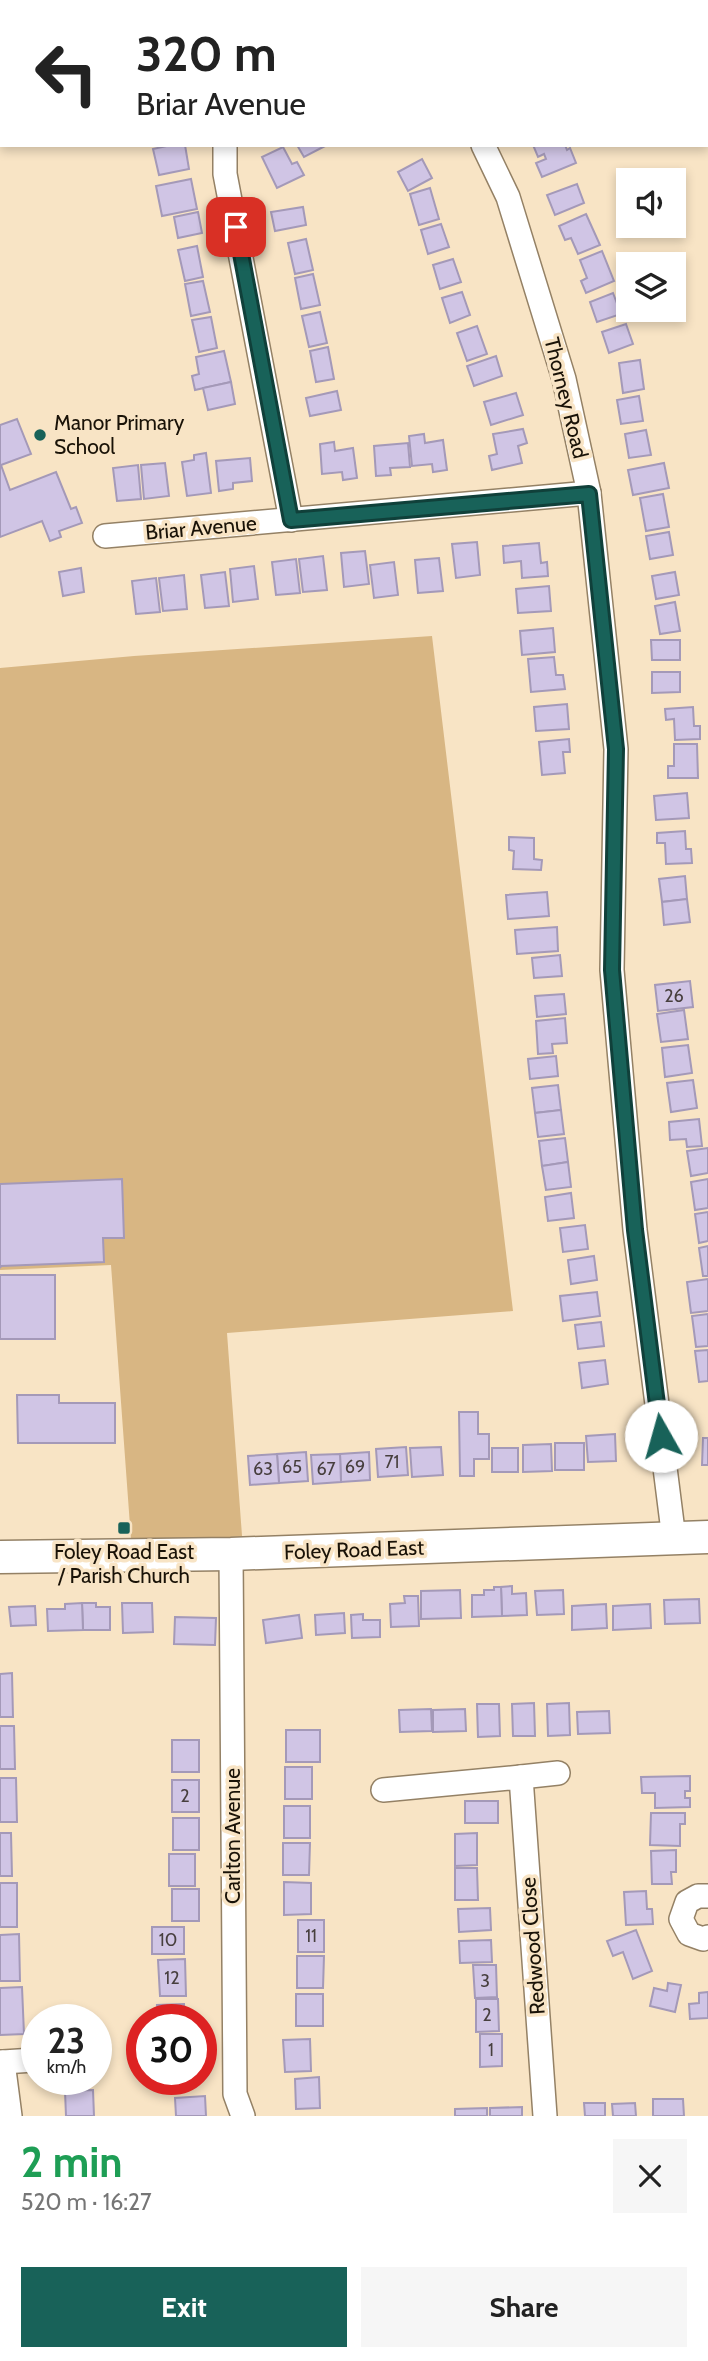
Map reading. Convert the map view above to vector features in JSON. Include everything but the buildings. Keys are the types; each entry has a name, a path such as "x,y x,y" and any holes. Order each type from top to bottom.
{"main road":[{"name":"Foley Road East","path":"0,1558 231,1554 708,1537"}],"street":[{"path":"225,147 225,174 291,520"},
{"name":"Thorney Road","path":"484,147 508,197 564,379 589,494 616,749 612,970 635,1230 674,1539"},
{"name":"Briar Avenue","path":"105,536 589,494"},
{"name":"Carlton Avenue","path":"231,1554 235,2094 243,2116"},
{"path":"383,1790 408,1798 521,1776 558,1773"},
{"name":"Redwood Close","path":"521,1776 545,2116"},
{"path":"708,1896 698,1896 687,1902 681,1919 689,1934 708,1937"},
{"path":"9,2116 2,2062 21,2061"}],"shaded area":[{"path":"432,636 513,1311 227,1333 243,1549 132,1553 111,1265 0,1270 0,668"}],"place":[{"name":"Manor Primary School","path":"40,435"},
{"name":"Foley Road East / Parish Church","path":"124,1528"}],"route":[{"path":"236,227 291,520 589,494 616,749 612,970 635,1230 661,1436"}]}
